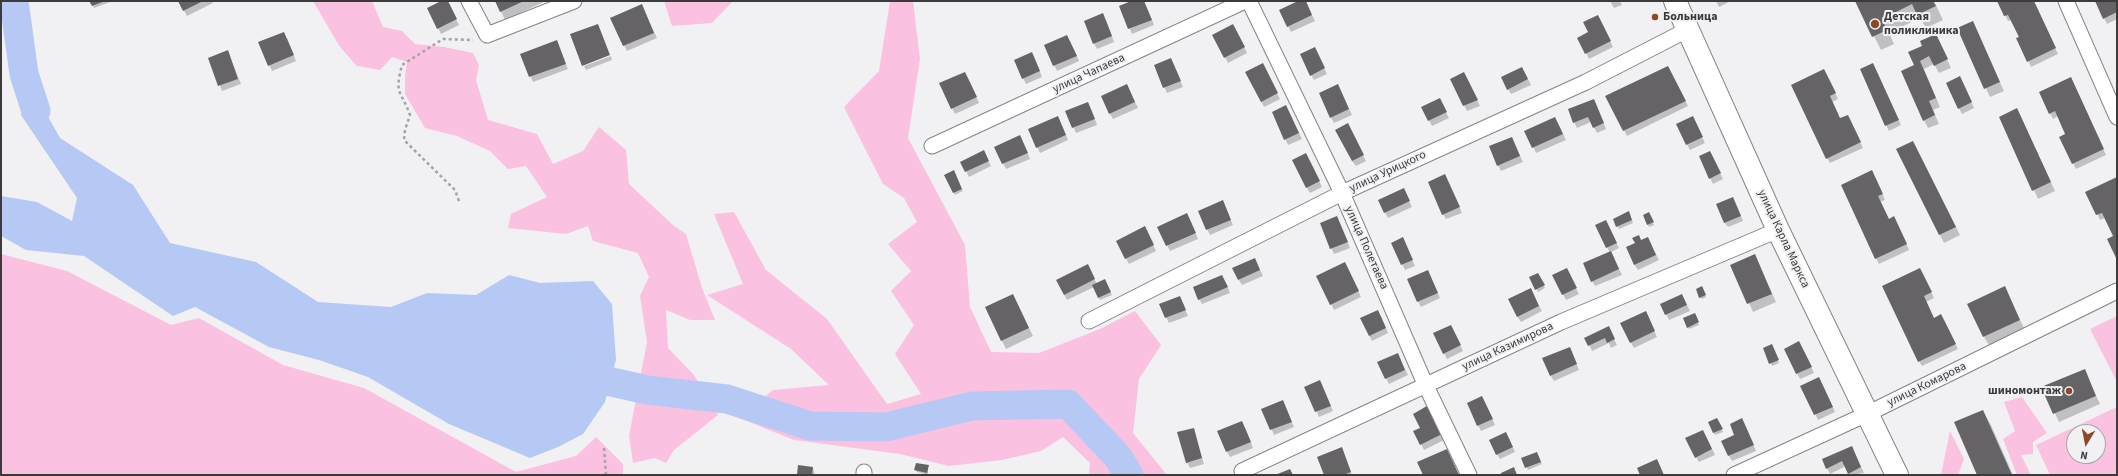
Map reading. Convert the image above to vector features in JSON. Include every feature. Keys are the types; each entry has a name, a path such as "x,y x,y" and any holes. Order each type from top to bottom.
{"main road":[{"name":"улица Карла Маркса","path":"1675,1 1689,29 1778,230 1896,475"}],"street":[{"path":"469,1 487,35 574,1"},
{"name":"улица Чапаева","path":"932,146 1245,1"},
{"name":"улица Полетаева","path":"1249,1 1342,193 1426,386 1469,475"},
{"path":"2066,1 2117,117"},
{"name":"улица Урицкого","path":"1089,321 1342,193 1586,82 1689,29"},
{"name":"улица Казимирова","path":"1242,471 1561,322 1778,230"},
{"name":"улица Комарова","path":"1734,475 1867,414 2117,291"}],"path":[{"path":"459,201 455,190 404,140 404,130 410,116 399,94 398,82 402,65 443,39 474,40 487,35"},
{"path":"604,448 606,475"}],"shaded area":[{"path":"313,1 372,1 383,27 402,31 415,44 444,47 473,53 479,65 476,80 488,120 537,134 553,164 583,151 599,127 626,150 629,184 674,226 686,234 702,288 715,320 690,320 666,310 668,348 694,375 718,415 674,450 666,463 655,458 633,463 629,436 647,342 640,296 649,277 638,253 593,241 588,226 566,234 508,228 511,214 547,197 526,166 508,169 490,151 457,136 425,128 405,94 407,62 392,57 380,70 357,66 340,47"},
{"path":"664,1 733,1 712,23 672,26"},
{"path":"890,1 913,1 920,59 908,138 965,245 970,307 991,352 1039,353 1100,329 1135,311 1161,345 1139,379 1133,433 1167,475 1089,475 1090,463 1063,437 1041,451 1002,460 949,466 900,454 794,440 739,418 773,390 829,385 791,349 707,295 743,284 714,214 734,212 766,270 827,319 887,404 921,394 895,354 914,325 891,291 911,271 888,244 917,222 904,198 883,184 844,107 879,71"},
{"path":"1,254 67,271 171,325 199,318 283,365 364,388 516,472 576,456 596,437 623,464 623,475 1,475"},
{"path":"2117,316 2117,382 2090,329"},
{"path":"2022,397 2047,433 2033,442 2033,454 2021,455 2031,475 2017,475 2003,439 2015,431 2004,402"},
{"path":"2117,407 2117,475 2050,475 2036,445 2066,431 2066,464 2106,464 2106,424 2081,424"},
{"path":"1950,431 1964,459 1958,475 1941,475"}],"water":[{"path":"15,58 60,138 133,185 170,243 256,262 318,302 391,307 427,293 476,295 509,275 540,283 593,281 612,304 616,360 605,402 583,434 558,447 530,458 449,424 368,377 319,360 269,347 195,307 173,316 84,256 26,250 1,236 1,196 37,202 72,221 77,198 21,115 24,97"}],"building":[{"path":"89,1 105,1 92,6"},
{"path":"178,1 203,1 183,11"},
{"path":"441,1 448,1 457,19 437,29 427,8"},
{"path":"495,1 524,1 500,12"},
{"path":"1131,1 1144,1 1152,20 1128,29 1119,6"},
{"path":"1298,1 1306,1 1312,15 1287,27 1279,10"},
{"name":"Детская поликлиника","path":"1855,1 1933,1 1936,6 1917,15 1912,4 1882,19 1887,30 1872,37"},
{"path":"1997,1 2034,1 2056,48 2027,62 2016,38 2019,37 2008,15 2004,16"},
{"path":"2095,1 2117,1 2117,12 2103,19"},
{"path":"642,4 654,33 623,46 610,18"},
{"path":"1103,13 1112,36 1093,44 1084,21"},
{"path":"1598,15 1611,41 1585,54 1577,38 1588,32 1583,22"},
{"path":"1973,21 2000,82 1984,89 1957,28"},
{"path":"598,24 610,55 582,66 570,34"},
{"path":"1233,24 1245,47 1224,58 1212,35"},
{"path":"284,32 294,55 268,66 258,42"},
{"path":"1936,34 1948,59 1934,66 1929,56 1920,61 1936,98 1929,101 1935,115 1923,121 1901,71 1914,65 1908,52 1922,46 1920,41"},
{"path":"1067,35 1077,56 1053,66 1044,45"},
{"path":"557,40 566,64 529,77 520,54"},
{"path":"1315,47 1325,68 1310,76 1300,54"},
{"path":"228,50 238,79 218,86 208,58"},
{"path":"1032,52 1040,71 1022,79 1014,60"},
{"path":"1171,58 1181,81 1163,88 1154,65"},
{"path":"1263,63 1278,93 1261,102 1245,72"},
{"path":"1873,63 1899,120 1885,126 1860,69"},
{"path":"1668,66 1686,101 1623,131 1605,96"},
{"path":"1522,67 1528,79 1507,90 1501,77"},
{"path":"1824,69 1836,93 1830,96 1840,118 1848,115 1861,142 1826,159 1791,85"},
{"path":"965,72 977,97 951,109 939,83"},
{"path":"1464,72 1478,100 1463,106 1450,79"},
{"path":"1960,76 1972,102 1958,109 1946,83"},
{"path":"2071,77 2104,149 2072,164 2059,137 2065,134 2055,111 2049,114 2039,92"},
{"path":"1127,84 1135,102 1109,114 1101,96"},
{"path":"1338,84 1349,109 1330,118 1319,93"},
{"path":"1440,98 1447,112 1428,121 1421,107"},
{"path":"1594,99 1604,123 1593,128 1588,117 1573,123 1568,109"},
{"path":"1088,102 1095,119 1072,128 1065,111"},
{"path":"1286,105 1299,133 1284,140 1272,112"},
{"path":"2017,108 2051,182 2032,191 1999,117"},
{"path":"1058,116 1066,135 1036,148 1028,129"},
{"path":"1693,116 1703,137 1686,145 1676,124"},
{"path":"1555,117 1563,134 1532,148 1524,131"},
{"path":"1348,123 1364,155 1352,161 1335,130"},
{"path":"1020,135 1028,153 1002,164 994,147"},
{"path":"1512,137 1520,156 1497,166 1489,146"},
{"path":"1913,141 1956,227 1939,235 1896,149"},
{"path":"984,150 989,161 965,172 960,162"},
{"path":"1710,151 1721,173 1709,179 1699,156"},
{"path":"1306,153 1320,181 1306,188 1292,160"},
{"path":"954,170 962,189 953,193 944,175"},
{"path":"1872,170 1883,194 1878,196 1889,219 1894,216 1907,244 1875,259 1841,185"},
{"path":"1445,174 1460,207 1442,215 1428,182"},
{"path":"2117,177 2117,260 2107,239 2113,236 2102,213 2096,215 2085,192"},
{"path":"1404,188 1410,201 1384,213 1378,200"},
{"path":"1733,197 1741,216 1724,223 1716,204"},
{"path":"1223,200 1231,220 1206,230 1198,211"},
{"path":"1629,211 1632,220 1616,227 1613,219"},
{"path":"1649,212 1654,222 1647,225 1643,215"},
{"path":"1187,213 1196,233 1166,246 1157,227"},
{"path":"1337,216 1348,242 1330,249 1320,223"},
{"path":"1606,220 1617,243 1606,248 1595,225"},
{"path":"1145,226 1154,245 1125,259 1116,241"},
{"path":"1639,235 1641,240 1648,237 1656,255 1634,265 1626,247 1635,243 1632,238"},
{"path":"1403,237 1413,260 1401,265 1391,243"},
{"path":"1611,251 1619,269 1591,282 1583,263"},
{"path":"1755,254 1772,294 1747,304 1730,265"},
{"path":"1255,258 1260,270 1238,280 1232,268"},
{"path":"1345,262 1359,291 1330,305 1316,276"},
{"path":"1088,264 1095,279 1064,295 1056,280"},
{"path":"1567,268 1577,288 1562,295 1552,275"},
{"path":"1920,268 1932,292 1924,296 1934,318 1941,314 1956,344 1918,362 1882,286"},
{"path":"1428,270 1438,293 1417,302 1407,279"},
{"path":"1538,273 1545,285 1535,290 1529,277"},
{"path":"1222,275 1228,287 1198,300 1193,287"},
{"path":"1105,279 1111,292 1098,298 1092,285"},
{"path":"1702,286 1706,295 1699,298 1696,289"},
{"path":"2005,286 2020,320 1983,337 1967,304"},
{"path":"1531,288 1539,306 1517,317 1508,299"},
{"path":"1013,294 1029,328 1001,341 985,307"},
{"path":"1682,294 1687,305 1665,315 1660,304"},
{"path":"1180,296 1186,310 1165,318 1159,304"},
{"path":"1378,310 1386,328 1369,336 1360,318"},
{"path":"1646,311 1655,331 1630,343 1620,323"},
{"path":"1695,313 1699,322 1687,328 1683,318"},
{"path":"1451,325 1461,345 1443,354 1433,333"},
{"path":"1609,326 1615,339 1607,343 1605,338 1588,346 1584,338"},
{"path":"1799,341 1812,367 1796,374 1784,349"},
{"path":"1772,344 1779,360 1769,364 1763,348"},
{"path":"1570,347 1577,364 1550,376 1542,358"},
{"path":"1398,353 1405,370 1385,379 1377,362"},
{"name":"шиномонтаж","path":"2085,369 2096,396 2053,414 2041,387"},
{"path":"1819,377 1833,407 1814,415 1800,386"},
{"path":"1320,380 1331,406 1315,412 1304,387"},
{"path":"1482,396 1493,419 1477,426 1467,403"},
{"path":"1283,400 1292,422 1270,430 1261,409"},
{"path":"1427,406 1442,434 1420,445 1413,431 1420,428 1413,414"},
{"path":"1983,410 2012,475 1977,475 1954,422"},
{"path":"1717,418 1723,429 1713,433 1708,422"},
{"path":"1742,418 1754,445 1728,456 1721,441 1734,435 1730,424"},
{"path":"1242,421 1251,442 1226,452 1217,431"},
{"path":"1194,428 1202,458 1186,463 1177,432"},
{"path":"1703,430 1712,449 1695,458 1685,438"},
{"path":"1506,432 1513,447 1496,455 1489,440"},
{"path":"1852,446 1861,467 1848,474 1842,461 1826,469 1822,459"},
{"path":"1342,447 1351,472 1343,475 1324,475 1317,457"},
{"path":"1447,449 1459,475 1423,475 1417,462"},
{"path":"1537,452 1541,462 1525,468 1521,458"},
{"path":"1657,459 1664,475 1640,475 1637,468"},
{"path":"916,463 929,465 927,473 914,470"},
{"path":"798,465 813,467 812,475 797,475"},
{"path":"1514,467 1517,475 1501,475 1501,473"},
{"path":"1290,469 1293,475 1275,475"}],"waterway":[{"path":"14,1 24,74 36,111"},
{"path":"572,373 647,390 727,399 810,426 886,427 972,406 1068,404 1117,456 1129,475"}],"place":[{"name":"Больница","path":"1655,17"},
{"name":"Детская поликлиника","path":"1875,24"},
{"name":"шиномонтаж","path":"2069,391"}]}
